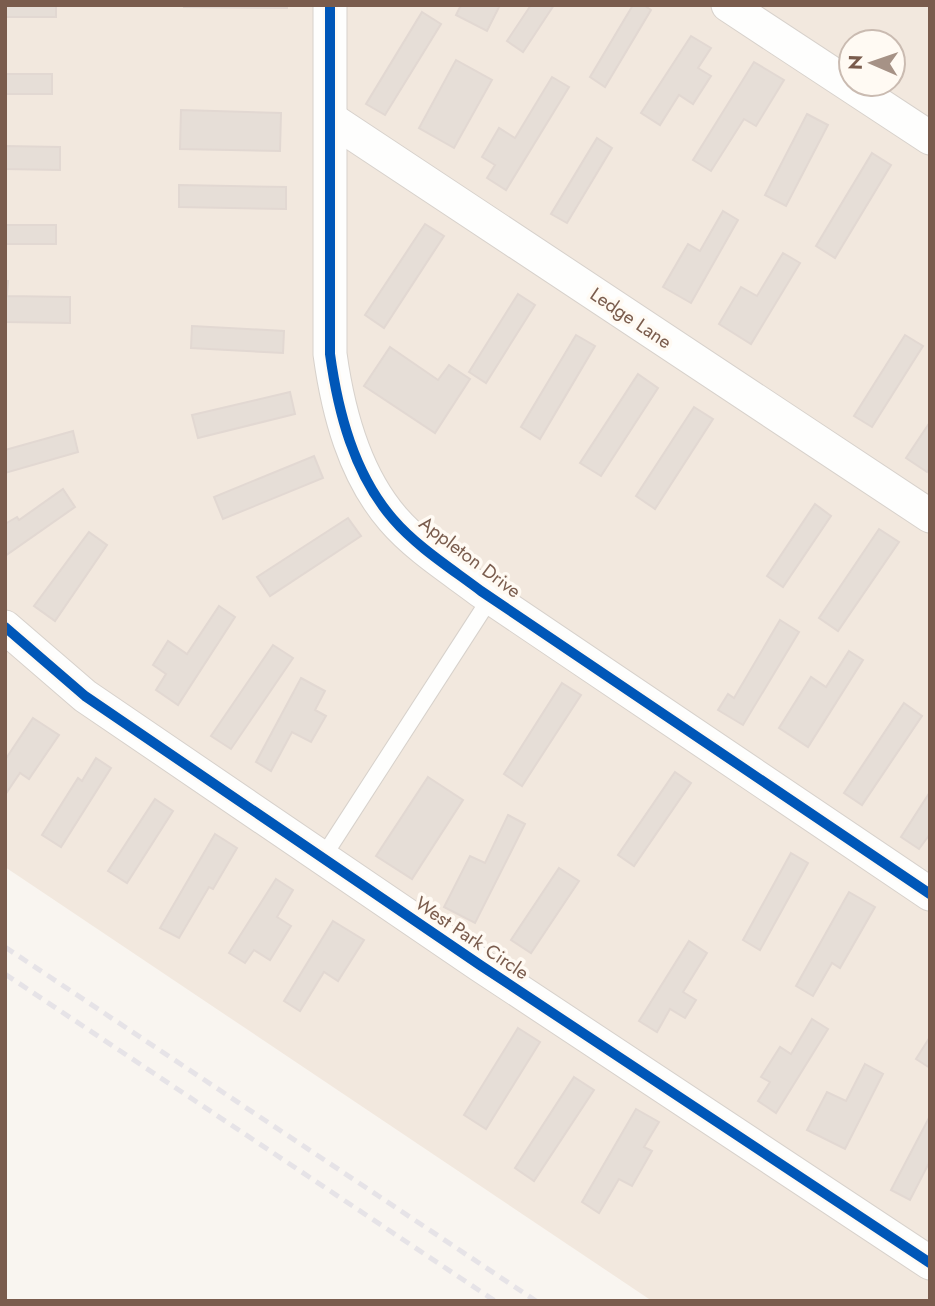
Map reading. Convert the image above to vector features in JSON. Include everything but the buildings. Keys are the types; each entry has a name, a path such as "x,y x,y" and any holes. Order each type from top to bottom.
{"street":[{"name":"Appleton Drive","path":"330,5 330,354 337,404 356,458 393,519 430,553 491,597 930,894"},
{"path":"728,5 930,138"},
{"name":"Ledge Lane","path":"331,119 930,516"},
{"name":"West Park Circle","path":"5,627 85,696 480,965 930,1262"}],"lane":[{"path":"323,858 491,597"}],"shaded area":[{"path":"5,5 930,5 930,1301 652,1301 5,867"}],"railway":[{"path":"5,947 536,1301"},
{"path":"5,974 495,1301"}],"cycle path":[{"path":"330,5 330,354 343,420 358,462 379,501 413,539 481,591 930,894"},
{"path":"5,627 85,696 480,965 930,1263"}]}
